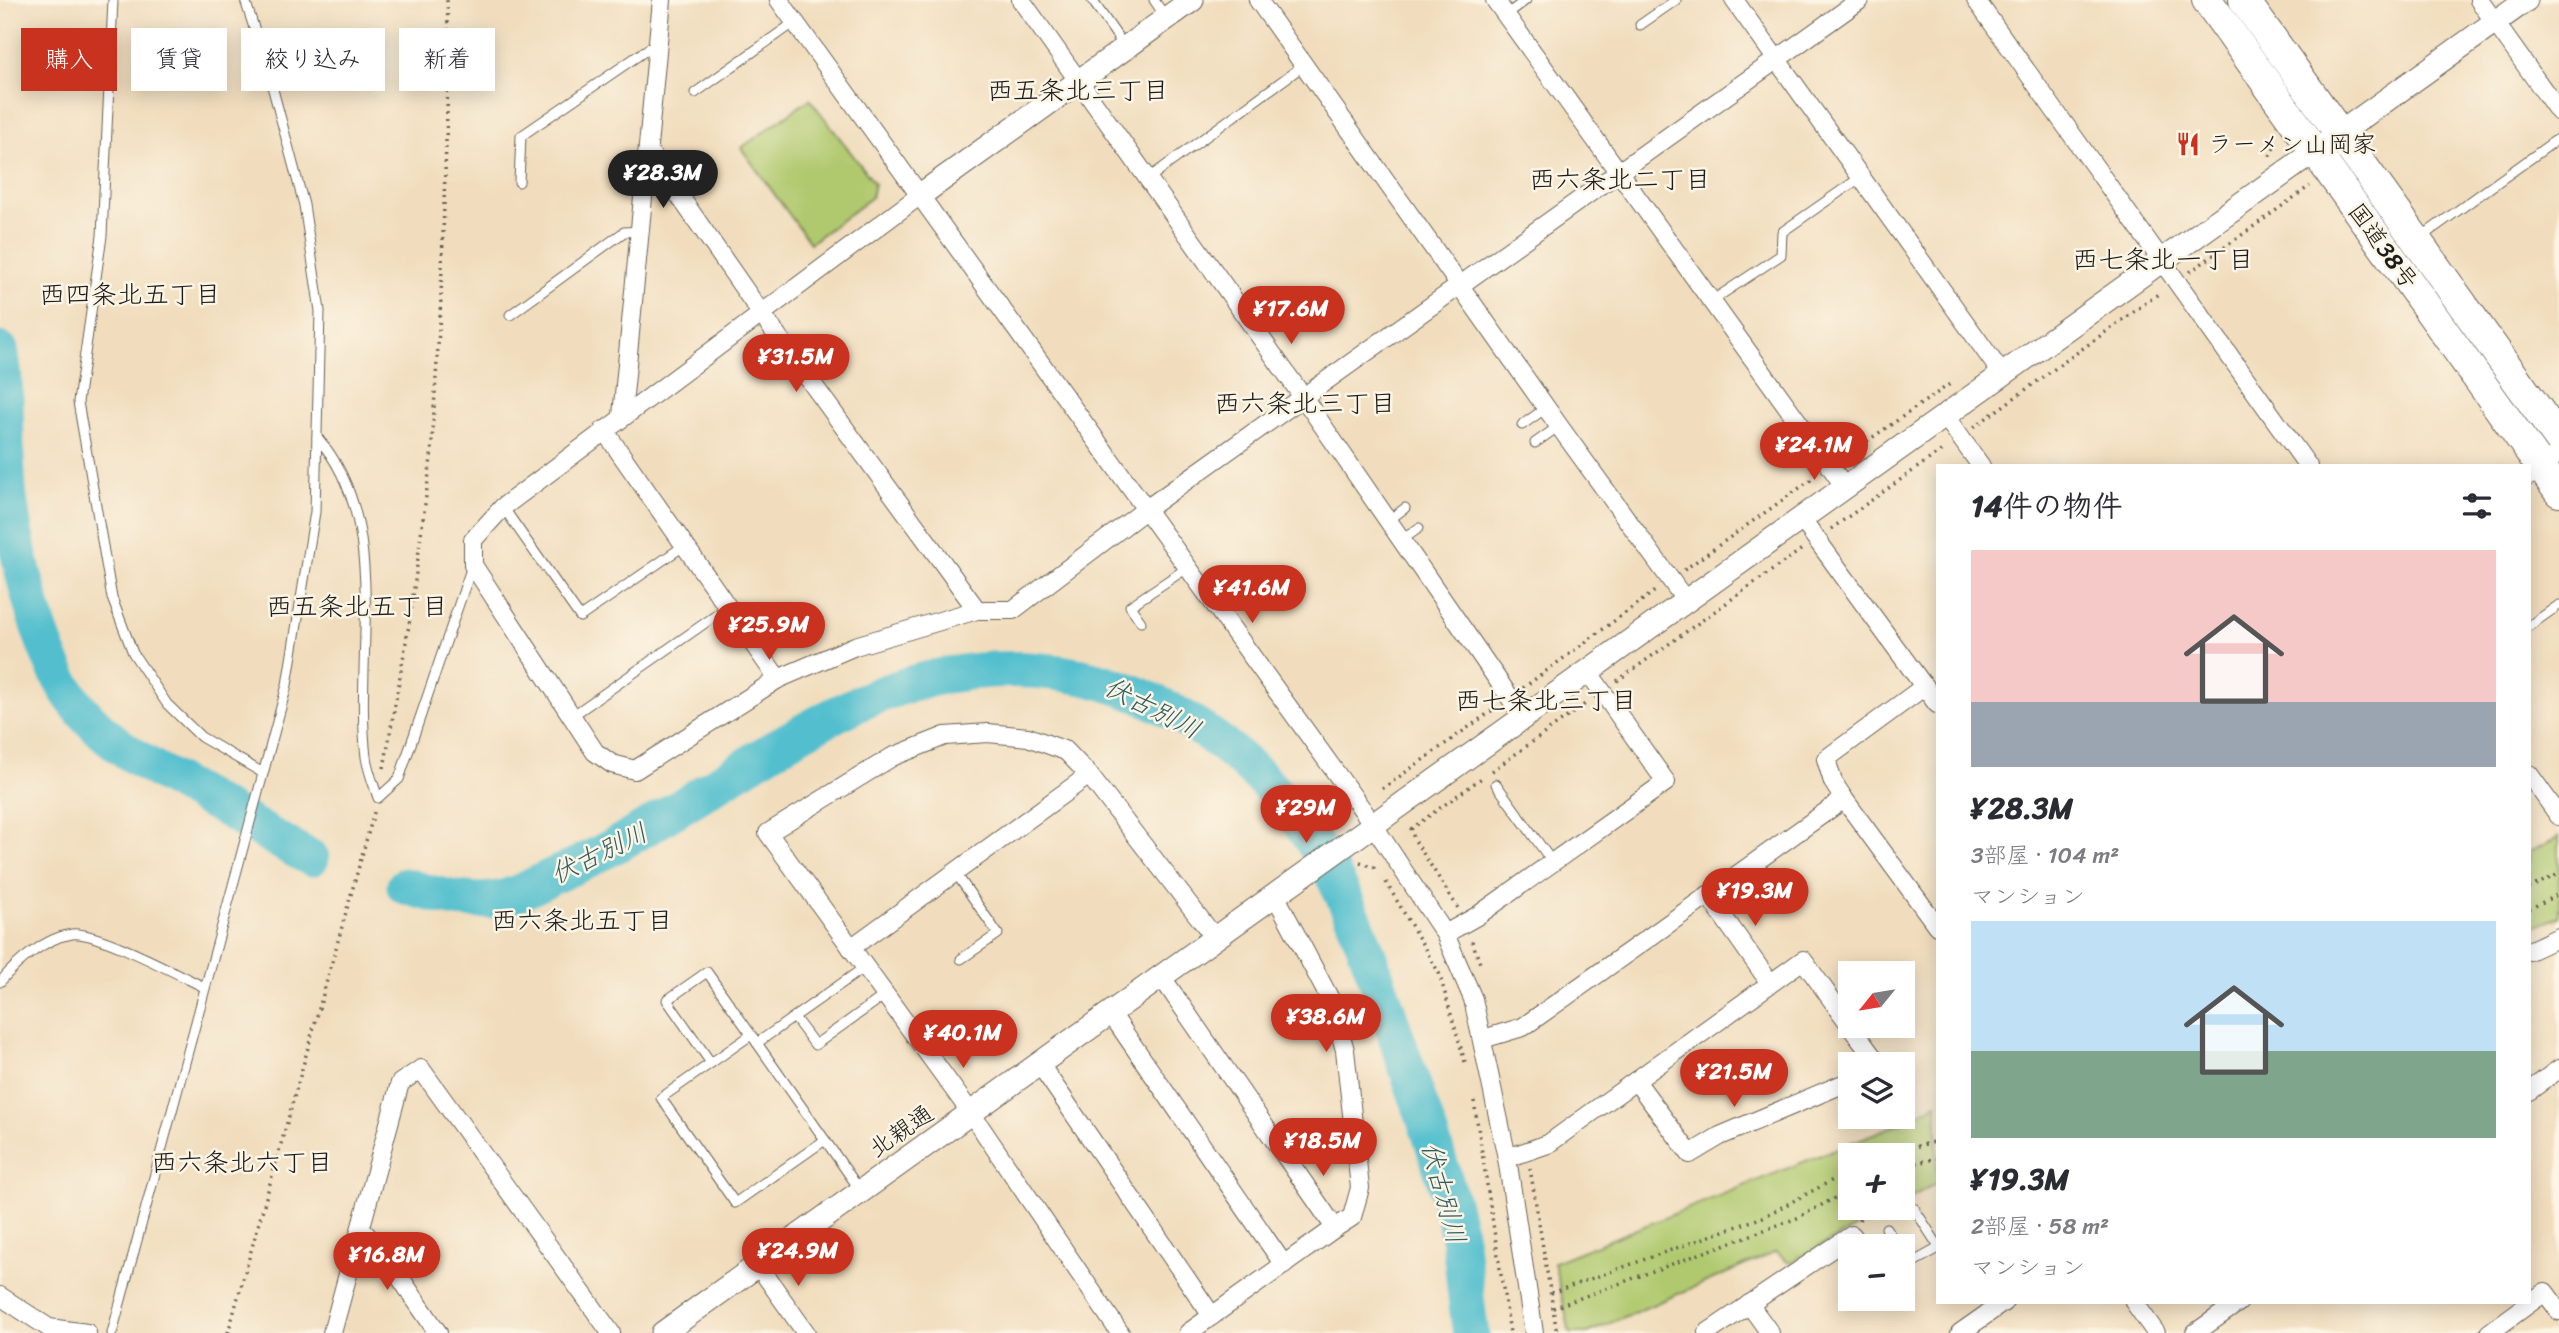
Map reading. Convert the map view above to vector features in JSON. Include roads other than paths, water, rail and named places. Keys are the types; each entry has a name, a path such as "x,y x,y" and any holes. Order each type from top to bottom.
{"highway":[{"name":"国道38号","path":"2207,0 2543,465 2559,492"},
{"name":"国道38号","path":"2244,0 2559,439"}],"street":[{"path":"622,416 642,231 662,0"},
{"path":"779,0 1372,823 1445,934 1474,999 1483,1039 1507,1158 1534,1333"},
{"path":"1021,0 1303,397 1524,718"},
{"path":"1192,0 1160,9 1125,47 919,196 763,316 622,416 503,507 473,540 473,565 595,752 612,764 635,771 778,679 855,646 978,610 1013,610 1145,510 1860,0"},
{"path":"1258,0 1686,601"},
{"path":"1734,0 2003,374"},
{"path":"1976,0 2307,464"},
{"path":"2479,0 2559,111"},
{"name":"北親通","path":"663,1333 1372,823 1588,673 2526,0"},
{"path":"1500,7 1845,487"},
{"path":"649,152 763,316 978,610"},
{"path":"1945,416 1980,464"},
{"path":"604,430 778,679"},
{"path":"1801,518 1933,694 1826,759 1833,782 1844,799 1936,925"},
{"path":"1445,934 1477,916 1666,782 1588,673"},
{"path":"1120,1333 971,1113 768,833 892,757 944,736 988,733 1028,737 1066,751 1089,775 1215,938"},
{"path":"851,948 1089,775"},
{"path":"2531,777 2559,816"},
{"path":"1483,1039 1523,1027 1844,799"},
{"path":"1188,1333 1352,1217 1360,1188 1345,1050 1331,1000 1275,895"},
{"path":"1708,895 1770,984"},
{"path":"2531,950 2559,937"},
{"path":"1507,1158 1548,1144 1803,960 1838,1008"},
{"path":"1161,976 1335,1228"},
{"path":"1110,1012 1284,1265"},
{"path":"1039,1063 1212,1316"},
{"path":"332,1333 400,1083 421,1069 611,1333"},
{"path":"2531,1090 2559,1069"},
{"path":"1636,1081 1690,1154 1720,1136 1838,1087"},
{"path":"361,1229 384,1254 438,1333"},
{"path":"1707,1333 1838,1244"},
{"path":"758,1265 806,1333"},
{"path":"2531,1303 2546,1292 2559,1311"},
{"path":"0,1296 50,1328 87,1333"},
{"path":"1749,1304 1770,1333"},
{"path":"1960,1333 1999,1304"},
{"path":"2135,1304 2156,1333"},
{"path":"2196,1333 2236,1304"},
{"path":"2489,1333 2529,1304"}],"lane":[{"path":"113,0 102,236 78,402 111,598 133,653 167,704 201,737 262,773"},
{"path":"112,1333 287,685 313,526 320,311 304,205 268,71 245,0"},
{"path":"1092,0 1125,47"},
{"path":"1500,7 1526,0"},
{"path":"1640,25 1676,0"},
{"path":"695,93 795,22"},
{"path":"519,182 521,136 659,41"},
{"path":"1149,178 1304,65"},
{"path":"2417,240 2559,138"},
{"path":"1710,302 1781,255 1782,232 1861,177"},
{"path":"510,315 624,232 642,231"},
{"path":"1522,425 1546,408"},
{"path":"1535,443 1559,426"},
{"path":"317,437 332,454 362,543 366,759 378,798 399,779 473,565"},
{"path":"503,507 580,617 685,545"},
{"path":"1388,521 1405,509"},
{"path":"1402,540 1419,527"},
{"path":"1141,622 1130,606 1187,568"},
{"path":"2531,625 2559,605"},
{"path":"572,716 728,607"},
{"path":"1496,785 1553,863"},
{"path":"955,872 998,934 961,959"},
{"path":"0,982 51,940 75,934 111,944 204,987"},
{"path":"825,1140 735,1203 662,1098 711,1063 794,1017 865,967"},
{"path":"711,1063 667,1000 707,972 860,1192"},
{"path":"794,1017 815,1045 885,995"},
{"path":"1915,1210 1936,1244"},
{"path":"1886,1228 1890,1234"},
{"path":"1915,1261 1936,1247"}],"waterway":[{"name":"伏古別川","path":"0,350 7,480 17,546 48,653 70,695 100,730 137,758 311,858"},
{"name":"伏古別川","path":"405,886 441,896 478,901 516,894 631,837 818,724 857,704 931,678 982,671 1035,670 1104,683 1146,698 1185,719 1222,744 1257,774 1287,807 1314,843 1336,881 1371,963 1443,1175 1458,1231 1471,1333"}],"place":[{"name":"ラーメン山岡家","path":"2188,144"}],"district":[{"name":"西五条北三丁目","path":"1078,90"},
{"name":"西六条北二丁目","path":"1620,179"},
{"name":"西七条北一丁目","path":"2163,259"},
{"name":"西四条北五丁目","path":"130,294"},
{"name":"西六条北三丁目","path":"1305,403"},
{"name":"西五条北五丁目","path":"357,606"},
{"name":"西七条北三丁目","path":"1546,700"},
{"name":"西六条北五丁目","path":"582,920"},
{"name":"西六条北六丁目","path":"242,1162"}]}
